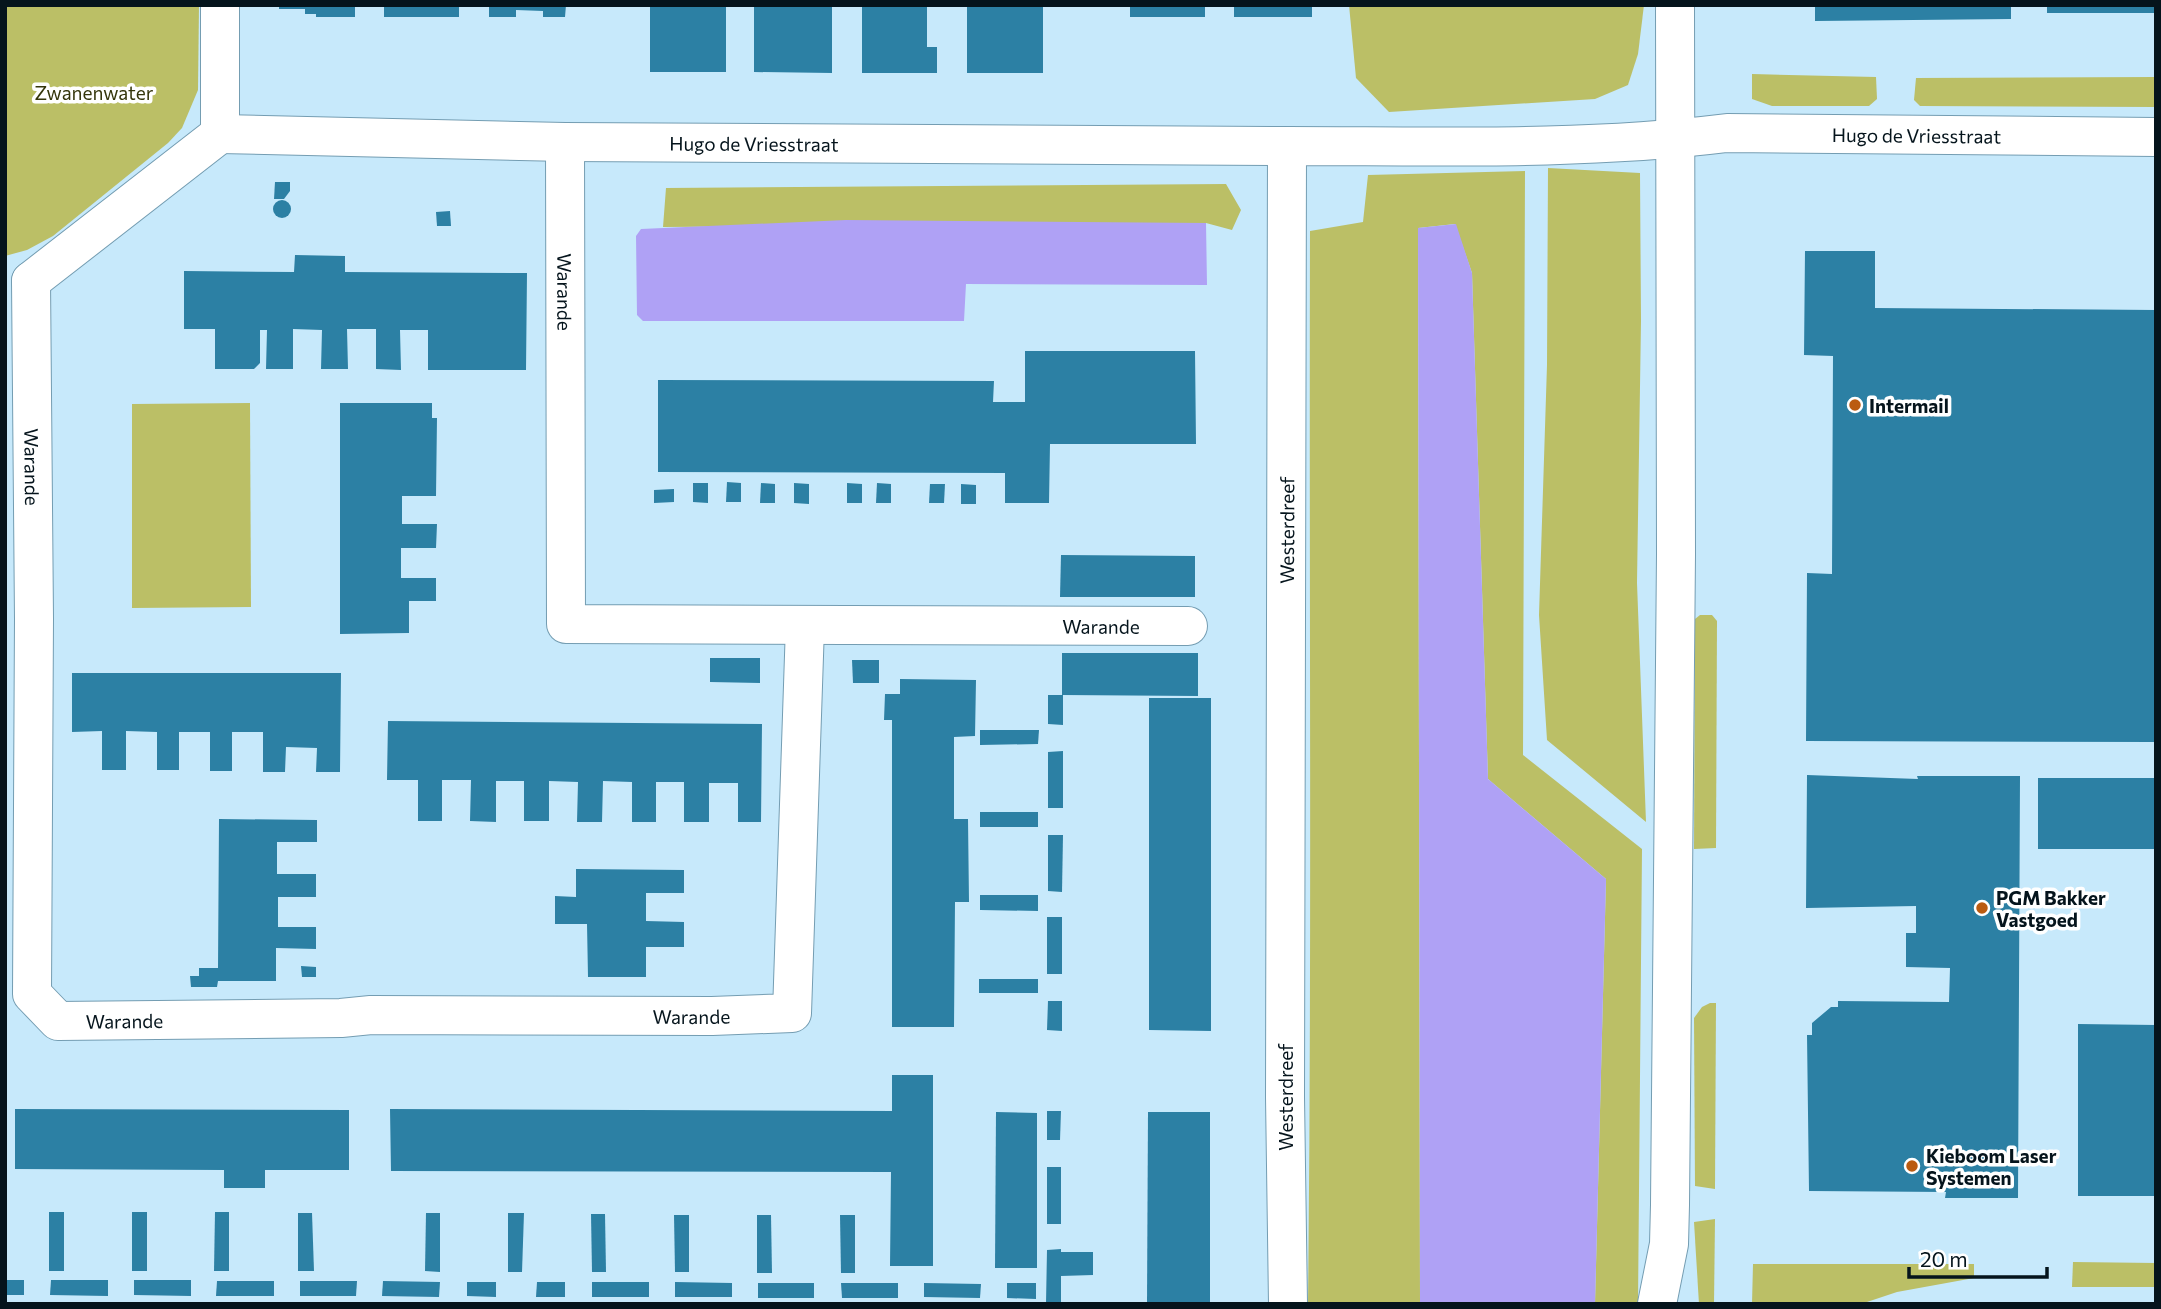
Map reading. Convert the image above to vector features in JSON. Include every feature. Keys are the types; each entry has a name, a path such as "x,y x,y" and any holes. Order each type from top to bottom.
{"street":[{"path":"220,5 220,134"},
{"path":"1657,1304 1670,1244 1676,554 1675,5"},
{"name":"Hugo de Vriesstraat","path":"1677,139 1741,133 2156,137"},
{"name":"Hugo de Vriesstraat","path":"220,134 565,142 1287,146"},
{"name":"Warande","path":"220,134 18,281 34,605 32,994 58,1021 341,1018 372,1015 712,1016 792,1013 805,626"},
{"path":"1287,146 1536,146 1677,139"},
{"name":"Warande","path":"565,142 566,624 1188,626"},
{"name":"Westerdreef","path":"1287,146 1285,1097 1288,1304"},
{"path":"1670,1244 1682,1304"}],"green space":[{"name":"Zwanenwater","path":"5,5 199,5 198,90 182,128 168,143 53,236 27,250 5,256"},
{"path":"1349,5 1644,5 1638,54 1628,85 1595,99 1389,112 1356,78"},
{"path":"1752,74 1876,77 1877,99 1869,106 1772,106 1752,99"},
{"path":"2156,77 2156,107 1920,106 1914,100 1916,78"},
{"path":"1548,168 1640,173 1637,583 1646,822 1547,740 1539,615 1547,365"},
{"path":"1525,171 1523,755 1642,849 1638,1304 1595,1304 1606,879 1488,779 1472,273 1455,224 1418,228 1420,1304 1308,1304 1310,231 1363,222 1368,175"},
{"path":"1226,184 1241,210 1232,230 1206,223 663,227 666,188"},
{"path":"250,403 251,607 132,608 132,404"},
{"path":"1700,615 1712,615 1717,621 1716,848 1694,849 1695,619"},
{"path":"1716,1003 1715,1189 1695,1186 1694,1018 1702,1007"},
{"path":"1715,1219 1714,1304 1699,1304 1694,1222"},
{"path":"2073,1262 2156,1263 2156,1287 2072,1287"},
{"path":"1753,1264 1974,1264 1974,1278 1897,1292 1861,1304 1752,1304"}],"shaded area":[{"path":"846,220 1206,223 1207,285 966,284 964,321 643,321 637,315 636,236 641,229"},
{"path":"1456,224 1472,273 1488,779 1606,879 1595,1304 1420,1304 1418,228"}],"building":[{"path":"279,5 355,5 355,17 316,17 316,14 305,14 305,9 279,9"},
{"path":"384,5 459,5 459,17 384,17"},
{"path":"489,5 566,5 565,17 543,17 543,11 516,10 516,17 489,17"},
{"path":"650,5 726,5 726,72 650,72"},
{"path":"754,5 832,5 832,73 754,72"},
{"path":"862,5 927,5 927,47 937,47 937,73 862,73"},
{"path":"967,5 1043,5 1043,73 967,73"},
{"path":"1130,5 1205,5 1205,17 1130,17"},
{"path":"1234,5 1312,5 1312,17 1234,17"},
{"path":"1815,5 2011,5 2011,19 1815,21"},
{"path":"2047,5 2156,5 2156,13 2047,13"},
{"path":"275,182 290,182 290,191 284,199 274,199"},
{"path":"282,200 288,203 291,209 288,215 282,218 276,215 273,209 276,203"},
{"path":"450,211 451,226 437,226 436,212"},
{"path":"1805,251 1875,251 1875,308 2156,310 2156,742 1806,741 1807,573 1832,574 1833,356 1804,355"},
{"path":"295,255 345,256 345,272 527,273 526,370 428,370 428,330 400,330 401,370 376,369 376,329 347,329 348,369 321,369 322,330 293,329 293,369 266,369 267,330 260,330 260,363 254,369 215,369 215,329 184,329 184,271 294,272"},
{"path":"1025,351 1195,351 1196,444 1050,444 1049,503 1005,503 1005,473 658,472 658,380 994,381 993,402 1025,402"},
{"path":"340,403 432,403 432,418 437,418 436,496 402,496 402,524 437,524 436,548 401,548 401,578 436,578 436,601 409,601 409,633 340,634"},
{"path":"727,482 741,483 741,502 726,502"},
{"path":"693,483 708,483 708,503 693,502"},
{"path":"761,483 775,484 775,503 760,503"},
{"path":"794,483 809,484 809,504 794,503"},
{"path":"847,483 862,484 862,503 847,503"},
{"path":"877,483 891,484 891,503 876,503"},
{"path":"930,484 945,484 944,503 929,503"},
{"path":"961,484 976,485 976,504 961,504"},
{"path":"674,489 674,502 654,503 654,490"},
{"path":"1061,555 1195,556 1195,597 1060,597"},
{"path":"1062,653 1198,653 1198,696 1062,695"},
{"path":"710,658 760,658 760,683 710,682"},
{"path":"852,660 879,660 879,683 853,683"},
{"path":"72,673 341,673 340,772 316,772 317,748 286,747 285,772 263,772 263,732 232,732 232,771 210,771 210,732 179,732 179,770 157,770 157,732 126,731 126,770 102,770 102,731 72,732"},
{"path":"900,679 976,680 975,736 954,737 954,819 968,819 969,902 955,902 954,1027 892,1027 892,720 884,720 885,694 900,694"},
{"path":"1048,695 1063,695 1063,725 1048,724"},
{"path":"1149,698 1211,698 1211,1031 1149,1030"},
{"path":"388,721 762,724 761,822 738,822 738,783 709,783 709,822 684,822 684,782 656,782 656,822 632,822 632,782 603,781 602,822 577,822 578,782 549,781 549,821 524,821 524,781 496,781 496,822 470,821 471,780 442,780 442,821 418,821 418,780 387,780"},
{"path":"980,730 1039,730 1038,744 980,745"},
{"path":"1063,751 1063,808 1048,808 1048,752"},
{"path":"1807,775 1918,779 1917,776 2020,776 2018,1198 1945,1198 1946,1192 1809,1191 1807,1035 1812,1035 1812,1023 1831,1007 1838,1007 1838,1001 1949,1002 1950,968 1906,967 1906,933 1916,933 1916,906 1806,908"},
{"path":"2038,778 2156,778 2156,849 2038,849"},
{"path":"980,812 1038,812 1038,827 980,827"},
{"path":"219,819 317,820 317,842 277,842 277,874 316,874 316,897 278,897 278,927 316,927 316,949 276,948 276,981 218,981 217,987 191,987 190,976 199,976 199,968 218,968"},
{"path":"1048,835 1063,835 1062,892 1048,891"},
{"path":"576,869 684,870 684,893 646,893 646,921 684,922 684,947 646,947 646,977 588,977 587,924 555,924 555,896 576,897"},
{"path":"980,895 1038,895 1038,911 980,910"},
{"path":"1047,917 1062,917 1062,974 1047,974"},
{"path":"301,966 316,967 316,977 302,977"},
{"path":"979,979 1038,979 1038,993 979,993"},
{"path":"1048,1001 1062,1001 1062,1031 1047,1030"},
{"path":"2078,1024 2156,1025 2156,1196 2078,1196"},
{"path":"892,1075 933,1075 933,1266 890,1266 891,1172 391,1171 390,1109 892,1111"},
{"path":"15,1109 349,1110 349,1170 265,1170 265,1188 224,1188 224,1170 15,1169"},
{"path":"1047,1111 1061,1111 1060,1140 1047,1140"},
{"path":"996,1112 1037,1113 1037,1268 995,1268"},
{"path":"1148,1112 1210,1112 1210,1304 1147,1304"},
{"path":"1047,1167 1061,1167 1061,1224 1047,1224"},
{"path":"49,1212 64,1212 64,1271 49,1271"},
{"path":"132,1212 147,1212 147,1271 132,1271"},
{"path":"215,1212 229,1212 229,1271 214,1271"},
{"path":"298,1213 312,1213 314,1271 298,1271"},
{"path":"426,1213 440,1213 440,1272 425,1271"},
{"path":"508,1213 524,1213 522,1272 508,1272"},
{"path":"591,1214 605,1214 606,1272 592,1272"},
{"path":"674,1215 689,1215 689,1272 675,1272"},
{"path":"757,1215 771,1215 772,1273 757,1273"},
{"path":"840,1215 855,1215 855,1273 841,1273"},
{"path":"1061,1249 1061,1252 1093,1252 1093,1275 1061,1276 1061,1304 1046,1304 1047,1250"},
{"path":"5,1280 24,1280 24,1295 5,1295"},
{"path":"51,1280 108,1280 108,1296 50,1295"},
{"path":"134,1280 191,1280 191,1296 134,1295"},
{"path":"217,1281 274,1281 274,1296 216,1296"},
{"path":"300,1281 357,1281 356,1296 300,1296"},
{"path":"383,1281 440,1282 439,1297 382,1296"},
{"path":"467,1282 496,1282 496,1297 467,1296"},
{"path":"537,1282 565,1282 565,1297 536,1297"},
{"path":"592,1282 649,1282 649,1297 592,1297"},
{"path":"675,1282 732,1283 732,1297 675,1297"},
{"path":"758,1283 814,1283 814,1298 758,1298"},
{"path":"841,1283 898,1283 898,1298 842,1298"},
{"path":"924,1283 981,1284 980,1298 924,1297"},
{"path":"1007,1283 1036,1283 1036,1299 1007,1298"}],"place":[{"name":"Intermail","path":"1855,405"},
{"name":"PGM Bakker Vastgoed","path":"1982,908"},
{"name":"Kieboom Laser Systemen","path":"1912,1166"}]}
